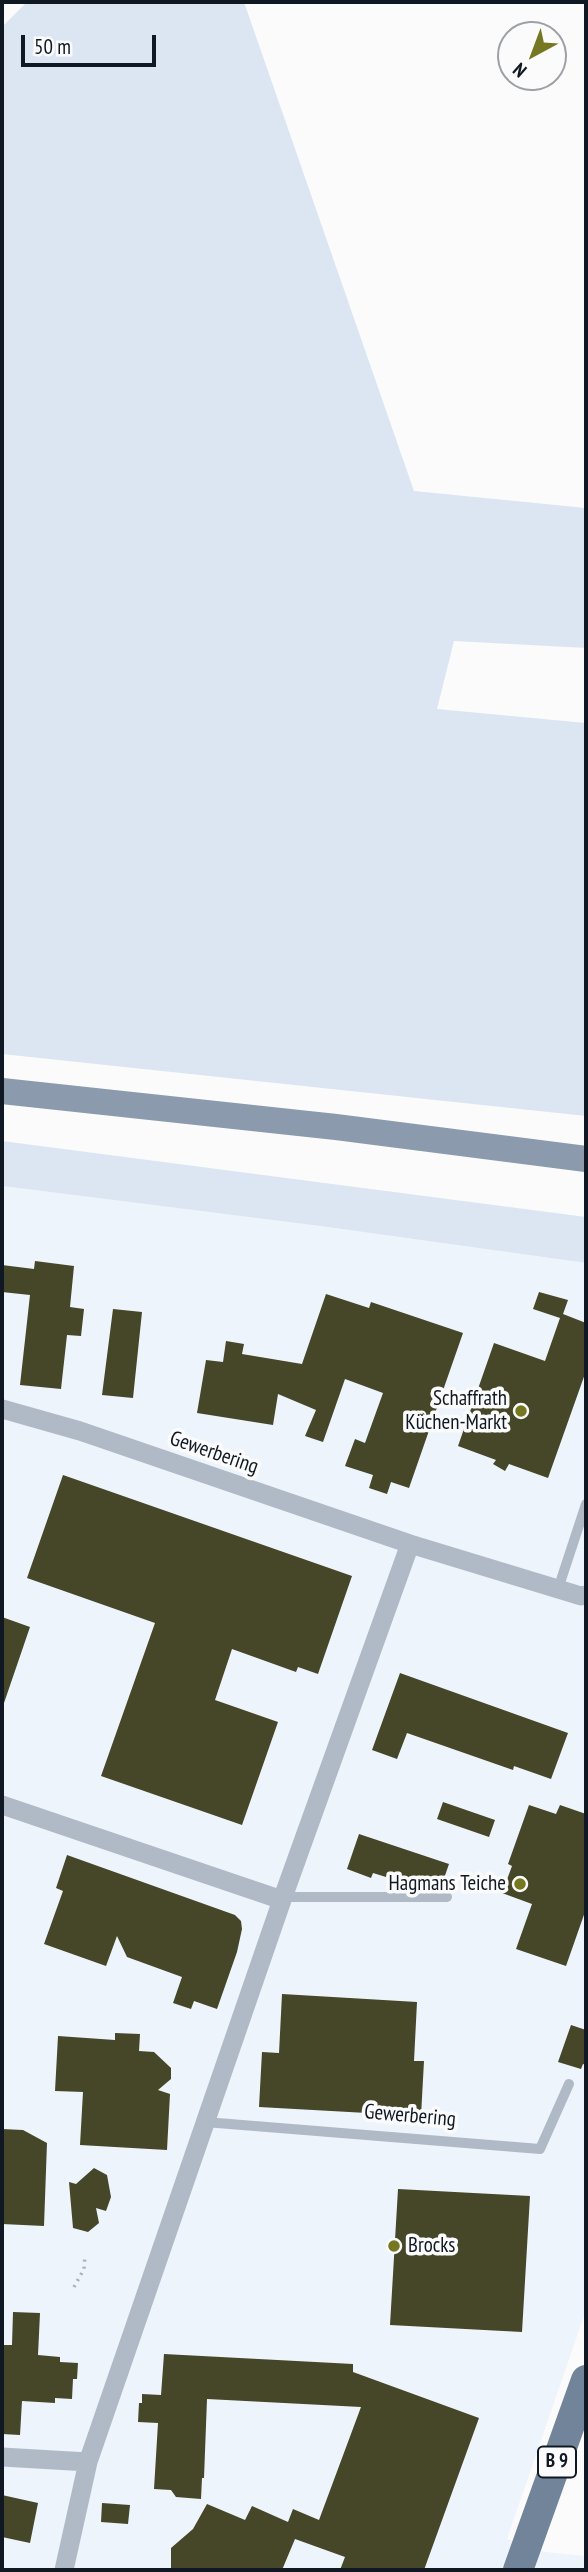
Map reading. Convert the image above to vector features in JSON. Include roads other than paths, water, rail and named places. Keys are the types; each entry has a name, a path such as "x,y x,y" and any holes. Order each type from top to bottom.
{"main road":[{"path":"2,1091 336,1127 586,1159"},
{"name":"B 9","path":"518,2570 586,2381"}],"street":[{"name":"Gewerbering","path":"2,1409 80,1431 410,1544 581,1596 586,1595"},
{"path":"64,2570 88,2462 283,1898 410,1544"},
{"path":"2,1805 283,1898"},
{"path":"2,2457 88,2462"}],"lane":[{"path":"558,1589 586,1504"},
{"path":"283,1898 447,1896"},
{"name":"Gewerbering","path":"205,2122 540,2149 569,2084"}],"place":[{"name":"Schaffrath Küchen-Markt","path":"521,1411"},
{"name":"Hagmans Teiche","path":"520,1884"},
{"name":"Brocks","path":"394,2246"}]}
